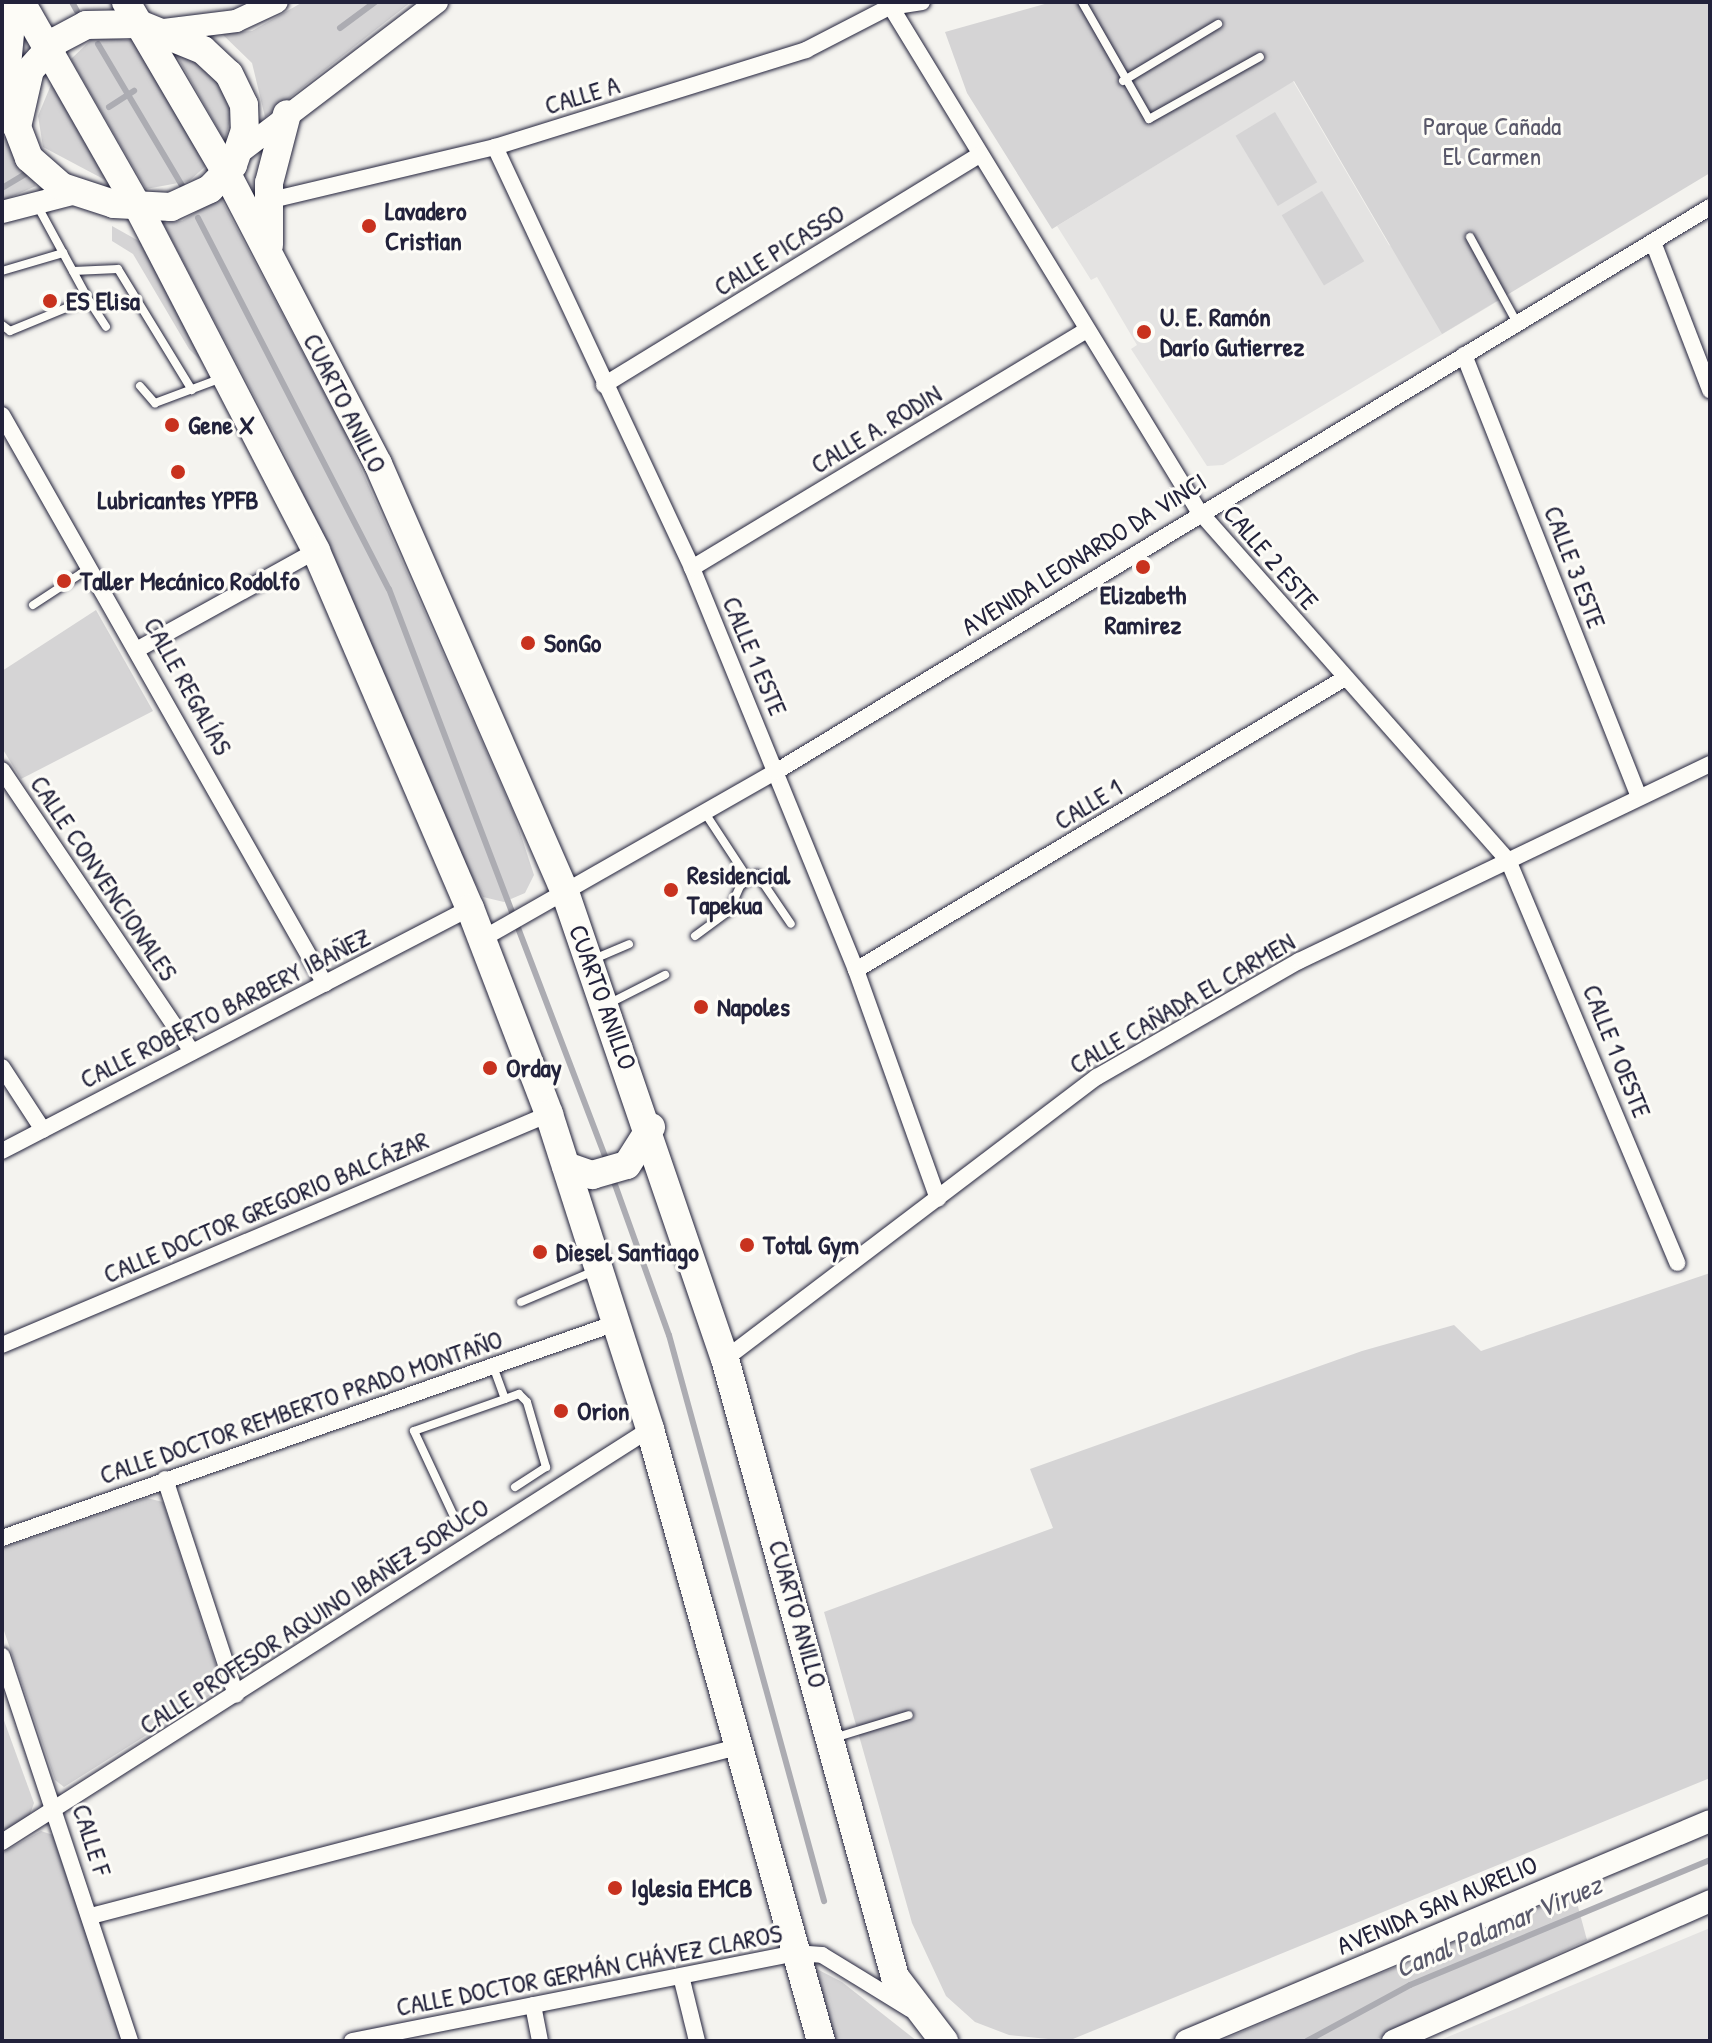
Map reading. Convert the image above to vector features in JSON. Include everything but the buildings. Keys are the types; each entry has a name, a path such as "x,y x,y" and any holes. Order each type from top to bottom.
{"highway":[{"path":"2,111 13,2"},
{"path":"21,2 39,59 138,207 316,551 470,908 494,933 650,1429 821,2041"},
{"path":"143,18 203,50 235,84 245,117 233,163 191,201 138,207 76,193 43,174 20,139 17,114 39,59 86,25 143,18"},
{"name":"CUARTO ANILLO","path":"143,18 233,163 271,258 378,464 565,892 651,1127 725,1359 833,1738 884,1943 915,2012 944,2041"},
{"path":"271,258 267,201 287,114"},
{"path":"582,1218 618,1175 651,1127"},
{"path":"566,1166 618,1175 666,1176"}],"main road":[{"path":"143,18 236,21 277,2"},
{"path":"233,163 287,114 437,2"},
{"path":"2,121 39,59"},
{"path":"2,212 35,201 76,193"},
{"name":"AVENIDA SAN AURELIO","path":"1186,2041 1710,1821"},
{"path":"1393,2041 1710,1901"}],"street":[{"name":"CALLE A","path":"267,201 495,147 806,50 895,4 922,2"},
{"name":"CALLE 2 ESTE","path":"895,4 979,155 1198,510 1508,860"},
{"name":"CALLE 1 ESTE","path":"495,147 692,568 856,970 938,1199"},
{"name":"CALLE PICASSO","path":"604,385 979,155"},
{"name":"AVENIDA LEONARDO DA VINCI","path":"494,933 777,771 1198,510 1710,207"},
{"path":"1653,242 1710,390"},
{"name":"CALLE A. RODIN","path":"692,568 1085,331"},
{"name":"CALLE 3 ESTE","path":"1464,355 1639,797"},
{"name":"CALLE REGALÍAS","path":"2,415 140,648 325,984"},
{"path":"140,648 316,551"},
{"name":"CALLE 1","path":"856,970 1345,678"},
{"name":"CALLE CAÑADA EL CARMEN","path":"725,1359 1097,1077 1299,961 1508,860 1554,845 1639,797 1710,764"},
{"name":"CALLE CONVENCIONALES","path":"2,770 192,1052"},
{"name":"CALLE 1 OESTE","path":"1508,860 1677,1263"},
{"name":"CALLE ROBERTO BARBERY IBAÑEZ","path":"2,1151 470,908"},
{"path":"2,1067 43,1130"},
{"name":"CALLE DOCTOR GREGORIO BALCÁZAR","path":"2,1345 549,1114"},
{"name":"CALLE DOCTOR REMBERTO PRADO MONTAÑO","path":"2,1538 616,1323"},
{"name":"CALLE PROFESOR AQUINO IBAÑEZ SORUCO","path":"2,1842 57,1810 650,1429"},
{"path":"165,1479 236,1695"},
{"name":"CALLE F","path":"2,1656 57,1810 130,2041"},
{"path":"91,1916 741,1746"},
{"name":"CALLE DOCTOR GERMÁN CHÁVEZ CLAROS","path":"352,2041 392,2037 533,2005 682,1980 795,1953 822,1955 915,2012"},
{"path":"682,1980 697,2041"},
{"path":"533,2005 539,2035"}],"lane":[{"path":"1082,2 1143,116 1156,120 1260,57"},
{"path":"1123,81 1218,24"},
{"path":"35,201 106,327"},
{"path":"1470,237 1517,324"},
{"path":"2,271 63,253"},
{"path":"73,271 118,269 192,390"},
{"path":"2,325 10,331 88,299"},
{"path":"140,386 155,403 226,377"},
{"path":"33,605 92,567"},
{"path":"704,812 747,877"},
{"path":"695,936 729,911 747,877 759,874 791,924"},
{"path":"590,961 629,944"},
{"path":"606,1005 665,975"},
{"path":"521,1302 599,1269"},
{"path":"493,1366 505,1399"},
{"path":"458,1525 414,1431 505,1399 524,1397 546,1467 515,1487"},
{"path":"529,1478 540,1500"},
{"path":"833,1738 909,1715"}],"shaded area":[{"path":"1293,81 1389,245 1503,298 1223,465 1207,466 1131,349 1137,345 1097,277 1091,280 1057,226"},
{"path":"1710,1928 1710,2041 1438,2041"}],"green space":[{"path":"303,2 411,2 265,117 252,63 221,33 252,31"},
{"name":"Parque Cañada El Carmen","path":"1052,2 1710,2 1710,173 1442,334 1294,81 1052,229 967,93 945,32"},
{"path":"95,36 135,41 208,164 189,181 146,189 71,59"},
{"path":"169,42 190,47 234,102 225,141"},
{"path":"53,80 109,182 43,147 38,116"},
{"path":"1275,112 1317,182 1278,206 1236,136"},
{"path":"7,134 36,186 2,201 2,140"},
{"path":"1322,191 1364,261 1324,285 1282,215"},
{"path":"220,197 344,430 514,814 534,875 525,893 504,902 483,897 467,867 287,458 163,223 182,221"},
{"path":"112,226 146,245 208,368 189,349 133,254 112,241"},
{"path":"96,610 153,711 21,779 2,748 2,671"},
{"path":"1710,1273 1710,1778 1068,2041 1009,2035 975,2022 946,1996 912,1923 824,1612 1053,1528 1030,1469 1362,1351 1454,1325 1481,1351"},
{"path":"147,1498 163,1502 223,1687 64,1787 55,1780 2,1625 2,1548"},
{"path":"2,1715 34,1803 29,1817 2,1831"},
{"path":"41,1831 56,1836 124,2041 2,2041 2,1853"},
{"path":"1574,1892 1587,1940 1373,2041 1220,2041"},
{"path":"811,1966 842,1982 917,2041 830,2041"}],"waterway":[{"path":"72,2 77,11"},
{"path":"340,28 375,2"},
{"path":"98,44 183,187"},
{"path":"109,107 134,91"},
{"path":"2,188 25,174"},
{"path":"198,218 389,589 608,1164"},
{"path":"613,1179 669,1335 824,1901"},
{"name":"Canal Palamar Viruez","path":"1307,2041 1410,1985 1710,1860"}],"place":[{"name":"Lavadero Cristian","path":"369,226"},
{"name":"ES Elisa","path":"50,301"},
{"name":"U. E. Ramón Darío Gutierrez","path":"1144,332"},
{"name":"Gene X","path":"172,425"},
{"name":"Lubricantes YPFB","path":"178,472"},
{"name":"Elizabeth Ramirez","path":"1143,567"},
{"name":"Taller Mecánico Rodolfo","path":"64,581"},
{"name":"SonGo","path":"528,643"},
{"name":"Residencial Tapekua","path":"671,890"},
{"name":"Napoles","path":"701,1007"},
{"name":"Orday","path":"490,1068"},
{"name":"Total Gym","path":"747,1245"},
{"name":"Diesel Santiago","path":"540,1252"},
{"name":"Orion","path":"561,1411"},
{"name":"Iglesia EMCB","path":"615,1888"}]}
